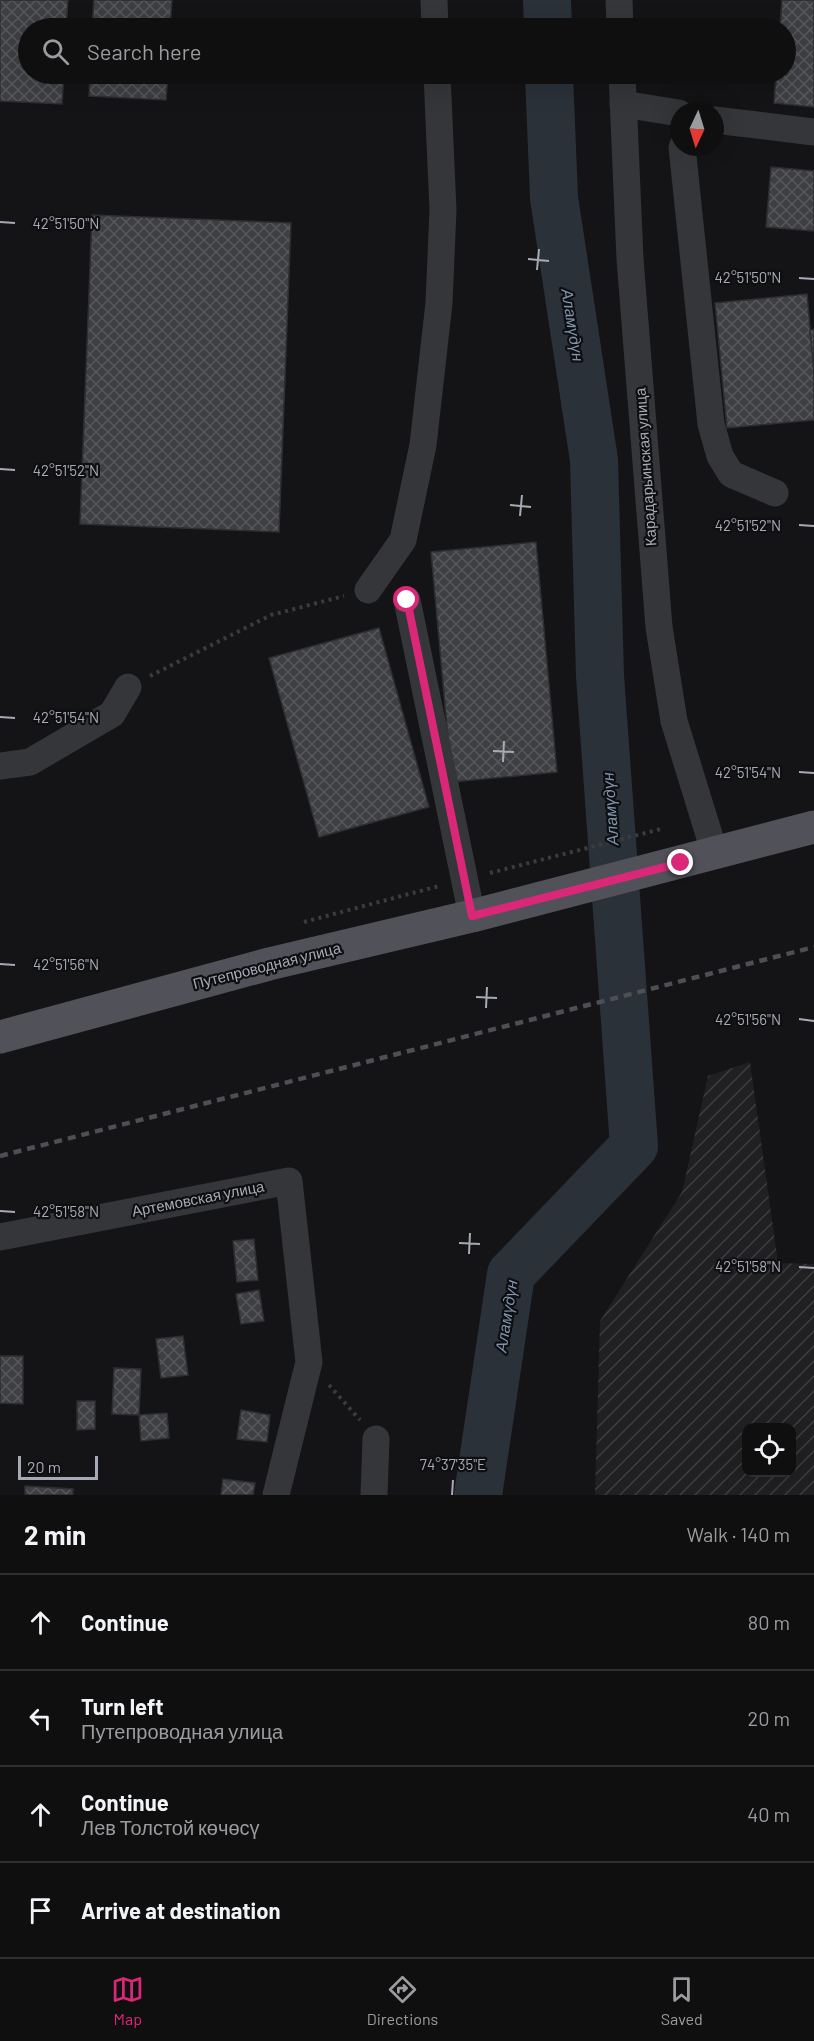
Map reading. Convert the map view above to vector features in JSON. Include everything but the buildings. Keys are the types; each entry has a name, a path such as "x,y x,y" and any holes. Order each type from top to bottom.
{"main road":[{"name":"Путепроводная улица","path":"0,1037 269,963 472,916 681,863 814,826"}],"street":[{"path":"434,0 435,18"},
{"path":"619,0 620,18"},
{"path":"368,590 403,540 423,445 440,303 443,210 437,84"},
{"name":"Карадарьинская улица","path":"622,84 631,271 659,627 674,721 715,854"},
{"path":"623,104 670,113"},
{"path":"724,121 814,132"},
{"path":"683,156 711,424 720,456 731,474 775,493"},
{"path":"407,600 472,916"},
{"path":"0,766 30,762 112,714 128,687"},
{"name":"Артемовская улица","path":"0,1237 289,1182 309,1362"},
{"path":"276,1495 309,1362"},
{"path":"374,1495 376,1439"}],"path":[{"path":"128,687 271,615 368,590"},
{"path":"564,853 661,830"},
{"path":"309,1362 376,1439"}],"shaded area":[{"path":"750,1062 778,1263 814,1264 814,1495 595,1495 600,1321 682,1192 708,1076"}],"waterway":[{"name":"Аламүдүн","path":"547,0 548,18"},
{"name":"Аламүдүн","path":"478,1495 511,1274 634,1146 600,676 594,460 554,198 549,84"}],"railway":[{"path":"0,1156 814,947"}],"route":[{"path":"407,600 472,916 681,863"}]}
